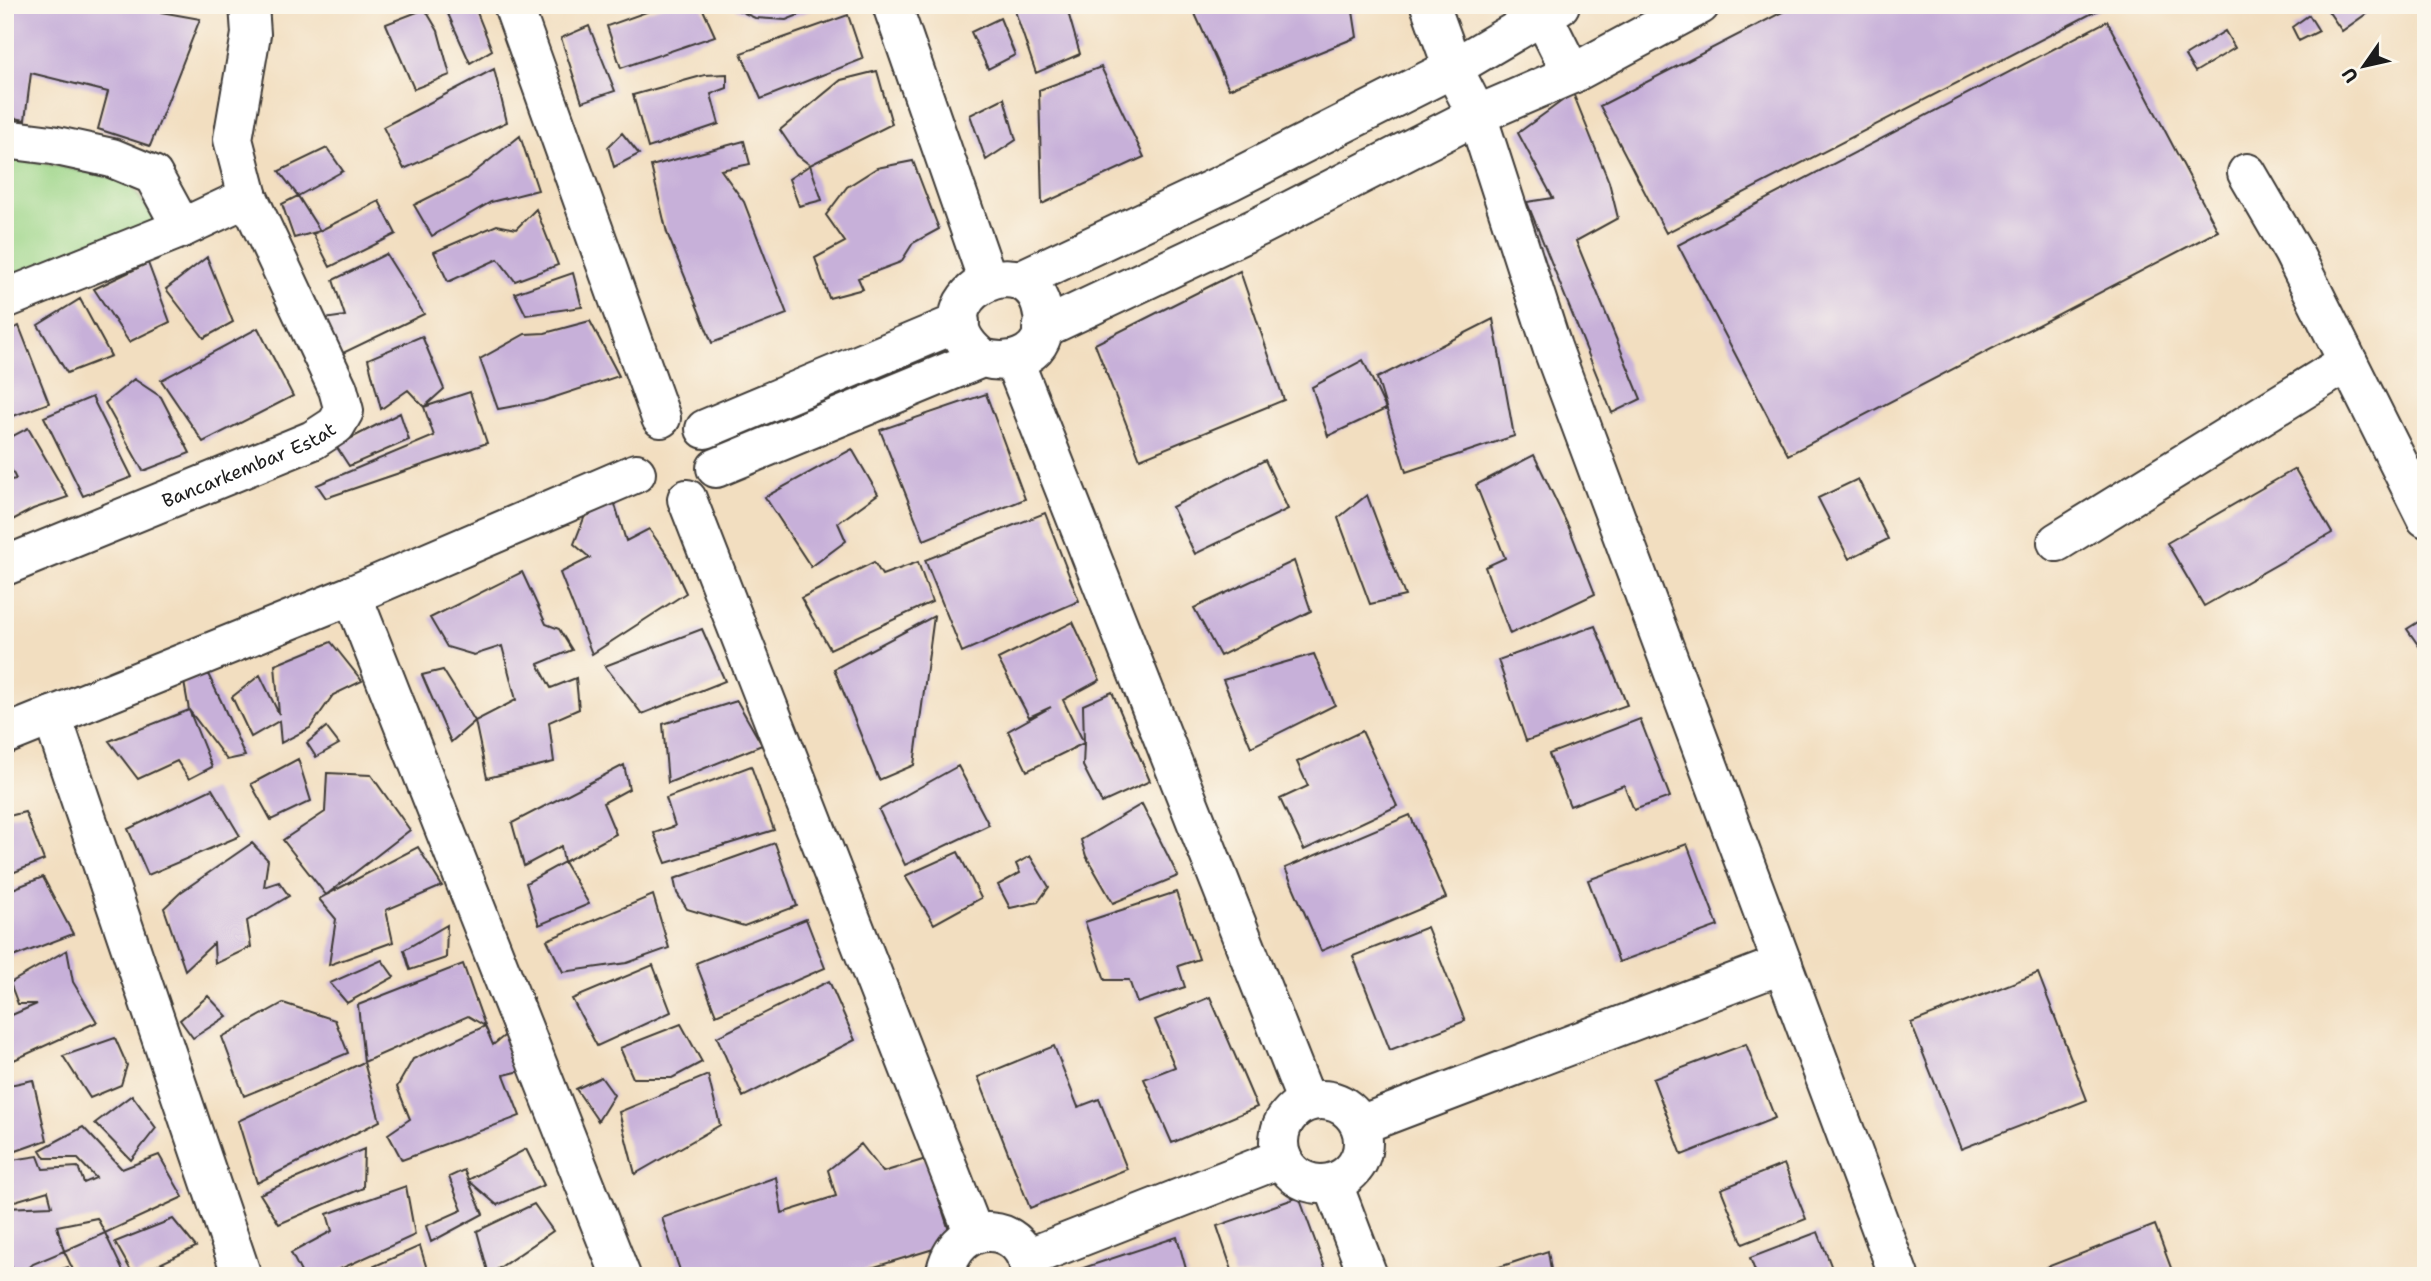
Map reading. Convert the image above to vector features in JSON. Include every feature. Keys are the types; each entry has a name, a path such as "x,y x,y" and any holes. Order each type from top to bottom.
{"street":[{"name":"Bancarkembar Estat","path":"5,566 313,440 336,425 344,411 338,389 248,197 233,139 251,34 249,5"},
{"path":"513,5 661,418"},
{"path":"716,468 998,360 1027,355 1037,345 1044,318 1041,303 1033,291 1004,280 892,5"},
{"path":"1430,5 1453,68 1477,115 1552,347 1899,1276"},
{"path":"1042,329 1258,227 1477,115 1572,74 1700,5"},
{"path":"1307,1102 998,360 970,349 963,337 960,322 962,307 966,298 976,288 1004,280 1230,181 1453,68 1551,10 1572,74"},
{"path":"5,139 52,145 112,158 153,174 182,228"},
{"path":"2247,173 2293,252 2426,519"},
{"path":"5,299 182,228 248,197"},
{"path":"705,429 960,322"},
{"path":"2057,542 2348,362"},
{"path":"676,415 694,420 714,441 716,468 710,482 687,499 672,500 655,496 645,488 636,473 632,459 634,444 648,424 661,418 676,415"},
{"path":"5,735 352,594 636,473"},
{"path":"687,499 974,1234"},
{"path":"352,594 621,1276"},
{"path":"51,716 242,1276"},
{"path":"1360,1125 1783,964"},
{"path":"1323,1100 1338,1104 1351,1112 1360,1125 1362,1154 1351,1172 1333,1184 1317,1185 1303,1181 1290,1172 1282,1158 1280,1131 1295,1108 1307,1102 1323,1100"},
{"path":"945,1276 952,1252 961,1241 974,1234 989,1232 1007,1237 1018,1245 1028,1267 1282,1158"},
{"path":"1333,1184 1368,1276"}],"green space":[{"path":"5,159 44,163 128,181 157,222 5,285"}],"building":[{"path":"5,5 122,5 200,19 150,146 98,129 108,92 31,73 25,120 5,116"},
{"path":"444,5 474,5 492,50 470,63"},
{"path":"666,5 701,5 715,36 621,68 607,26"},
{"path":"727,5 824,5 786,20 755,18"},
{"path":"1013,5 1066,5 1080,54 1036,73"},
{"path":"1191,5 1352,5 1357,37 1229,89"},
{"path":"1796,5 2108,5 1666,233 1600,106"},
{"path":"2324,5 2370,5 2373,9 2342,31"},
{"path":"425,9 438,31 450,75 414,89 386,24"},
{"path":"848,15 863,59 761,99 741,53"},
{"path":"2309,15 2319,31 2299,41 2292,27"},
{"path":"1000,18 1015,55 988,69 971,32"},
{"path":"2107,21 2218,231 1788,455 1678,245"},
{"path":"589,26 615,91 582,102 561,38"},
{"path":"2225,31 2235,48 2195,72 2185,56"},
{"path":"1101,67 1144,157 1042,204 1039,90"},
{"path":"494,69 507,122 404,169 383,127"},
{"path":"877,71 892,124 810,165 797,155 780,130 841,80"},
{"path":"727,74 727,88 711,94 719,124 648,148 633,95 705,75"},
{"path":"1573,93 1609,182 1618,218 1576,241 1641,399 1612,413 1527,202 1553,198 1518,133"},
{"path":"1004,98 1016,140 986,160 970,115"},
{"path":"622,133 639,154 614,167 608,147"},
{"path":"520,136 538,190 491,202 432,236 414,205 466,179"},
{"path":"744,141 750,164 721,170 744,202 787,314 712,343 667,233 651,166"},
{"path":"327,148 343,171 298,196 279,171"},
{"path":"913,161 939,229 913,243 901,262 858,278 863,289 829,298 815,258 845,242 826,215 847,187 877,168"},
{"path":"810,165 822,200 799,206 789,179"},
{"path":"298,196 320,231 294,238 282,204"},
{"path":"379,201 396,234 330,267 313,234"},
{"path":"536,209 558,265 515,281 498,259 448,282 434,252 497,225 516,229"},
{"path":"386,254 424,314 339,355 324,319 345,316 333,280"},
{"path":"207,257 233,322 204,338 166,289"},
{"path":"148,263 170,322 129,342 94,289"},
{"path":"1240,271 1284,400 1140,459 1095,344"},
{"path":"573,273 582,307 526,315 515,293"},
{"path":"80,299 111,356 67,373 38,325"},
{"path":"1493,319 1514,436 1406,472 1377,378"},
{"path":"590,321 619,376 543,401 498,409 480,359 525,334 545,333"},
{"path":"19,326 49,403 5,419 5,332"},
{"path":"258,328 293,396 203,442 161,380"},
{"path":"422,336 444,389 424,407 408,390 381,409 368,359"},
{"path":"1363,360 1386,409 1328,436 1312,387"},
{"path":"134,379 161,397 190,453 143,471 105,403"},
{"path":"470,392 487,443 326,498 317,485 434,436 424,407"},
{"path":"986,394 1025,499 924,540 880,430"},
{"path":"92,397 132,477 83,496 44,417"},
{"path":"400,413 409,440 349,466 336,446"},
{"path":"28,428 68,497 33,509 5,524 5,481 16,479 5,457 5,440"},
{"path":"852,449 878,494 838,523 846,541 811,567 765,497"},
{"path":"1534,455 1570,530 1595,594 1510,634 1485,567 1505,558 1476,485"},
{"path":"1265,460 1288,509 1195,554 1172,507"},
{"path":"2295,469 2332,533 2204,606 2167,543"},
{"path":"1858,479 1888,539 1849,559 1818,498"},
{"path":"1367,495 1405,596 1370,604 1338,518"},
{"path":"614,501 626,541 649,529 670,559 686,593 592,654 560,573 590,558 574,544 586,513"},
{"path":"1045,513 1079,601 962,652 925,560"},
{"path":"1294,561 1311,611 1220,656 1194,608"},
{"path":"874,562 882,575 918,562 932,602 830,649 801,598"},
{"path":"522,572 546,624 559,629 572,650 538,664 551,688 576,678 579,709 549,722 554,762 487,778 475,721 516,700 502,646 474,655 447,647 430,618"},
{"path":"934,616 914,765 879,780 834,669"},
{"path":"2426,617 2426,656 2407,629"},
{"path":"1073,622 1100,680 1063,700 1084,743 1027,771 1008,731 1051,707 1029,717 998,659"},
{"path":"1595,626 1627,705 1526,741 1498,660"},
{"path":"702,629 725,681 642,714 605,666"},
{"path":"331,642 362,681 333,695 310,728 281,743 279,721 251,737 232,697 260,675 279,714 275,665"},
{"path":"1314,654 1335,705 1251,747 1223,680"},
{"path":"443,670 475,721 451,742 422,675"},
{"path":"207,672 245,756 227,760 189,710 184,682"},
{"path":"1112,692 1150,781 1102,803 1083,766 1083,705"},
{"path":"737,701 762,745 668,783 663,724"},
{"path":"189,710 212,767 189,779 177,761 138,779 109,741"},
{"path":"1640,719 1670,797 1634,810 1624,785 1570,806 1549,754"},
{"path":"326,727 339,744 316,757 307,743"},
{"path":"1362,731 1397,806 1304,850 1280,799 1308,786 1297,762"},
{"path":"298,759 311,801 271,820 251,784"},
{"path":"624,765 629,789 603,803 616,834 564,862 561,846 524,866 512,823"},
{"path":"751,766 774,830 666,863 654,833 675,826 666,798"},
{"path":"958,766 989,825 905,865 879,810"},
{"path":"327,773 371,775 410,830 326,895 283,840 325,812"},
{"path":"212,789 240,836 148,875 128,829"},
{"path":"1142,804 1178,876 1113,903 1086,856 1081,840"},
{"path":"25,812 44,860 5,876 5,817"},
{"path":"1410,815 1446,898 1321,951 1285,868"},
{"path":"252,843 268,860 264,887 279,882 289,896 247,921 251,947 215,964 214,943 185,970 164,908 181,892"},
{"path":"775,843 797,906 744,926 687,909 677,893 674,879"},
{"path":"1687,844 1718,926 1619,962 1588,880"},
{"path":"418,847 442,886 386,910 393,942 329,965 336,919 319,899"},
{"path":"958,852 981,898 934,924 905,876"},
{"path":"1030,856 1049,887 1038,902 1010,908 998,885 1020,873 1016,864"},
{"path":"564,862 589,904 539,925 526,883"},
{"path":"43,877 73,934 5,960 5,892"},
{"path":"1176,892 1199,959 1178,966 1185,987 1137,1003 1129,980 1105,980 1085,922"},
{"path":"653,895 669,948 627,963 563,972 547,940"},
{"path":"806,919 825,968 716,1015 696,963"},
{"path":"447,925 446,958 410,970 404,950"},
{"path":"1427,927 1465,1021 1390,1050 1353,956"},
{"path":"67,950 73,982 97,1022 14,1060 5,1047 5,1018 37,1004 18,1004 10,983"},
{"path":"382,960 394,977 347,1003 330,983"},
{"path":"463,964 485,1026 468,1016 364,1062 358,1005"},
{"path":"653,965 671,1012 597,1046 572,999"},
{"path":"2038,973 2087,1100 1961,1149 1911,1023"},
{"path":"829,981 855,1040 743,1097 717,1037"},
{"path":"208,996 227,1016 193,1038 180,1020"},
{"path":"1210,997 1257,1107 1172,1143 1144,1079 1175,1067 1155,1020"},
{"path":"283,1003 335,1020 348,1053 244,1096 222,1037"},
{"path":"681,1024 702,1062 672,1078 633,1078 620,1048"},
{"path":"485,1026 493,1045 509,1032 525,1070 504,1075 520,1116 402,1160 388,1134 410,1119 397,1087 413,1059"},
{"path":"115,1038 127,1065 121,1085 90,1098 63,1056"},
{"path":"1746,1044 1775,1118 1682,1155 1653,1079"},
{"path":"1054,1046 1078,1107 1099,1099 1127,1169 1030,1208 978,1077"},
{"path":"364,1062 380,1121 257,1183 238,1121"},
{"path":"708,1075 720,1125 635,1174 619,1112"},
{"path":"601,1077 614,1095 598,1121 576,1089"},
{"path":"33,1080 47,1140 5,1155 5,1086"},
{"path":"132,1095 156,1128 131,1160 95,1123"},
{"path":"83,1127 122,1169 159,1155 183,1197 105,1233 97,1218 57,1226 64,1251 33,1264 20,1276 15,1276 5,1249 5,1208 52,1206 48,1191 5,1204 5,1161 38,1156 43,1169 78,1167 84,1183 96,1178 77,1158 45,1158 40,1150"},
{"path":"861,1144 883,1172 926,1159 953,1243 845,1276 682,1276 662,1218 776,1177 782,1213 836,1196 828,1170"},
{"path":"364,1149 363,1188 279,1224 260,1194"},
{"path":"526,1149 544,1185 497,1205 468,1180"},
{"path":"1784,1164 1806,1219 1743,1244 1721,1189"},
{"path":"464,1170 483,1214 431,1242 426,1226 462,1210 449,1177"},
{"path":"406,1186 415,1235 325,1276 303,1276 291,1253 332,1231 327,1214"},
{"path":"1299,1197 1328,1276 1234,1276 1217,1226"},
{"path":"534,1204 553,1231 489,1275 477,1231"},
{"path":"173,1219 196,1247 134,1276 115,1242"},
{"path":"2155,1225 2174,1276 2024,1276"},
{"path":"1818,1232 1835,1276 1757,1276 1750,1258"},
{"path":"105,1233 123,1271 113,1276 76,1276 64,1251"},
{"path":"1177,1237 1188,1276 1062,1276 1062,1275"},
{"path":"420,1246 429,1276 352,1276"},
{"path":"1548,1251 1552,1276 1475,1275"},
{"path":"68,1267 69,1276 41,1276 41,1275"}]}
